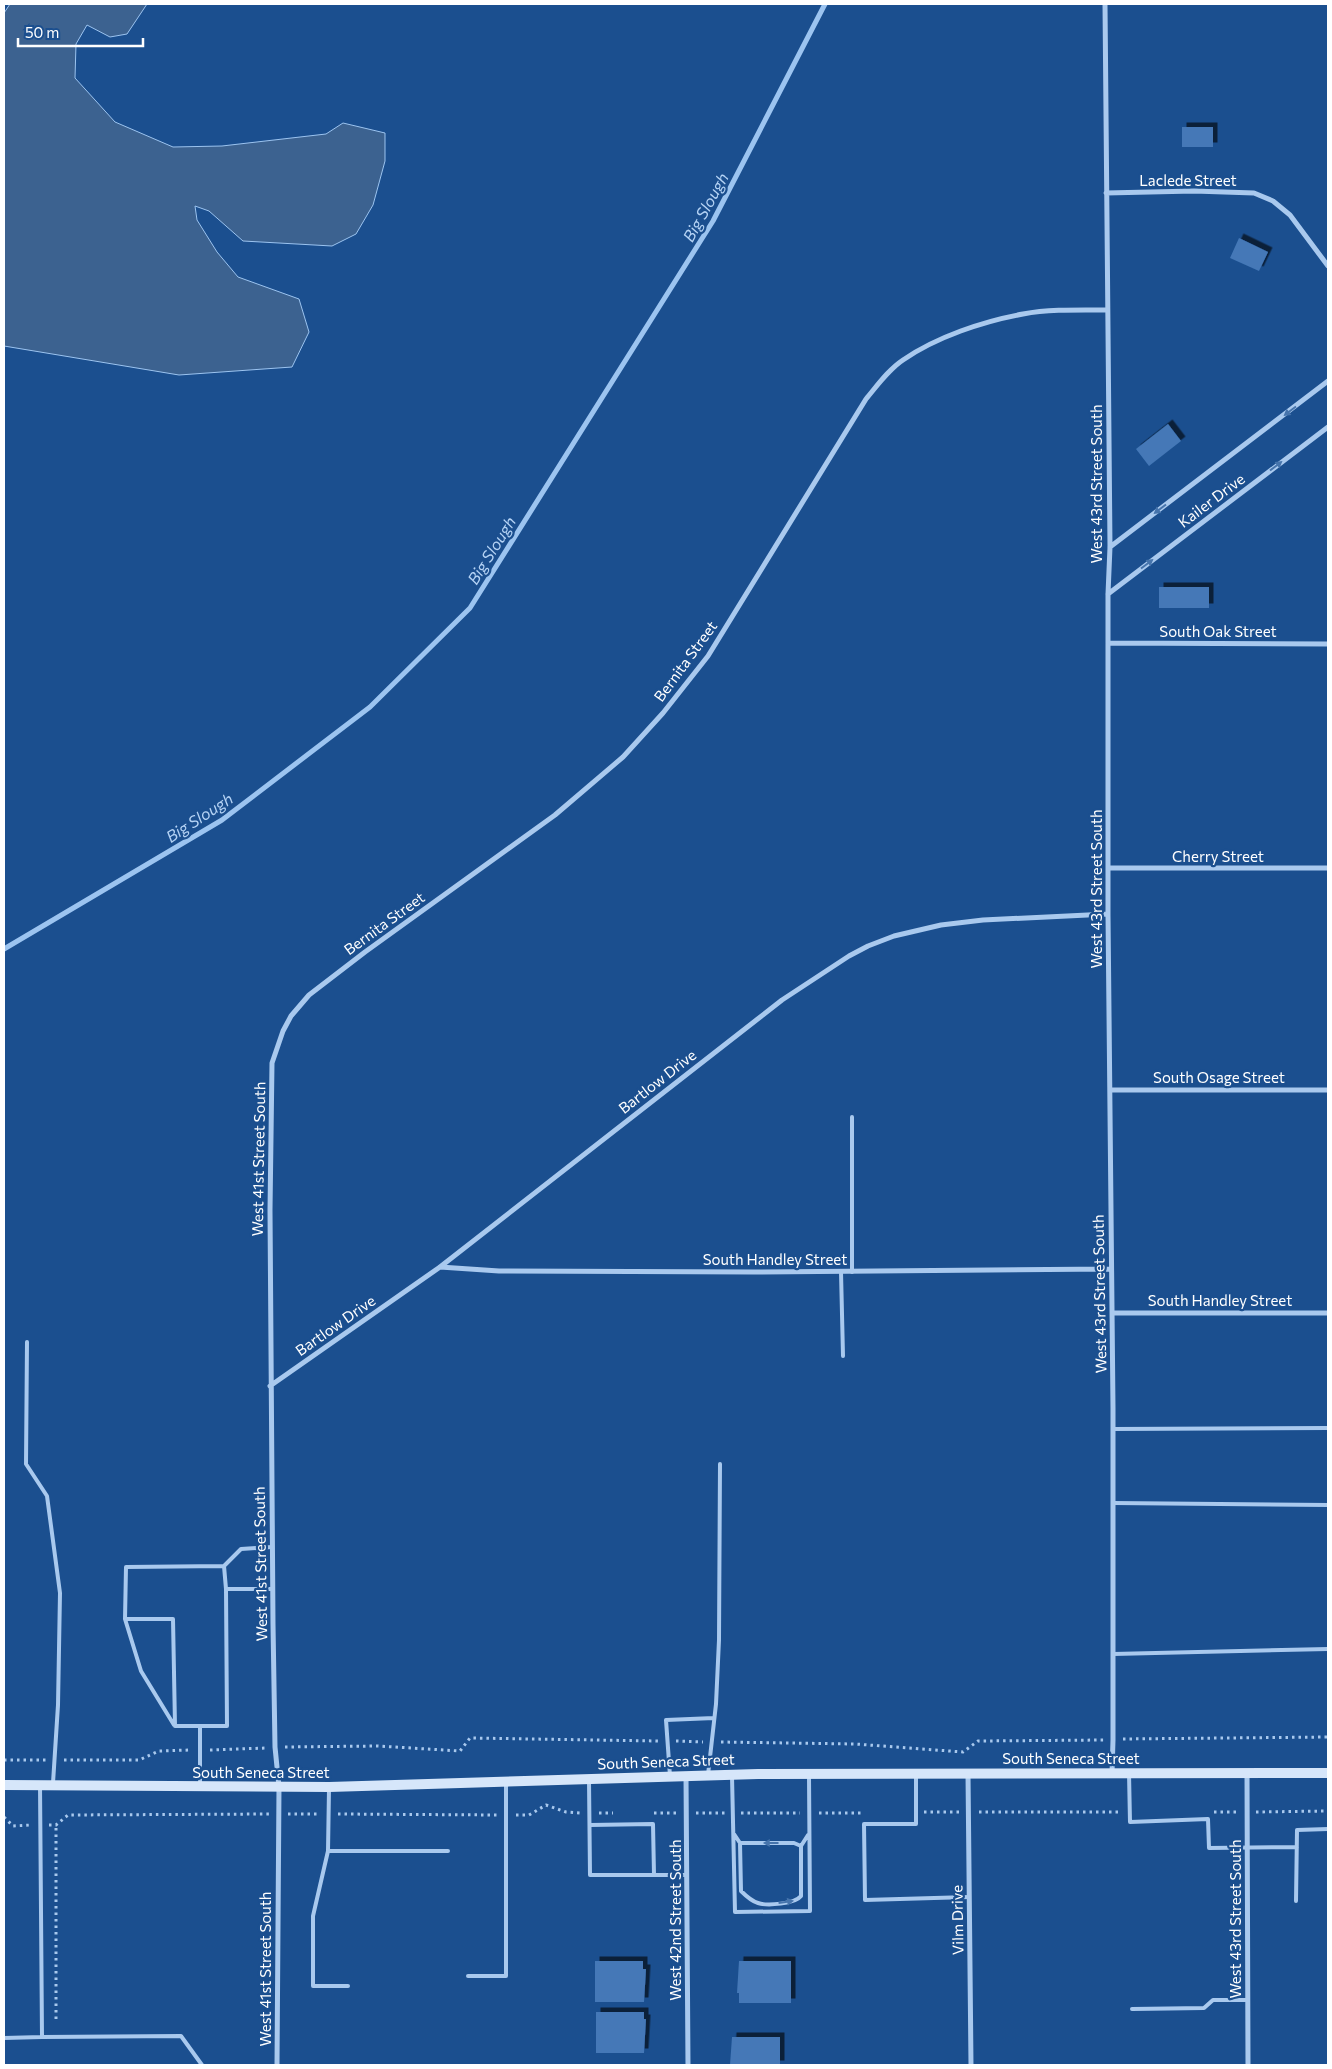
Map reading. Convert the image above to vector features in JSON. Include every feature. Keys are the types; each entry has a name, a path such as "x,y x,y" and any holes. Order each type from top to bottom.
{"street":[{"name":"West 43rd Street South","path":"1106,4 1110,547 1108,594 1108,914 1113,1429 1112,1773"},
{"name":"Laclede Street","path":"1106,193 1194,191 1254,193 1273,201 1290,215 1328,266"},
{"name":"Bernita Street","path":"272,1063 283,1031 291,1016 309,995 388,935 555,815 623,757 662,713 708,656 866,399 901,361 936,341 971,328 1023,314 1068,310 1107,310"},
{"name":"Kailer Drive","path":"1110,547 1328,381"},
{"name":"Kailer Drive","path":"1108,594 1328,427"},
{"name":"South Oak Street","path":"1108,643 1328,644"},
{"name":"Cherry Street","path":"1108,868 1328,868"},
{"name":"Bartlow Drive","path":"270,1386 440,1267 782,1000 868,946 901,934 983,920 1108,914"},
{"name":"West 41st Street South","path":"272,1063 270,1386 275,1747 279,1786 278,2065"},
{"name":"South Osage Street","path":"1110,1090 1328,1090"},
{"name":"South Handley Street","path":"440,1267 499,1271 852,1272 1112,1269"},
{"name":"South Handley Street","path":"1112,1313 1328,1312"},
{"name":"West 43rd Street South","path":"1248,1773 1248,2065"},
{"name":"South Seneca Street","path":"4,1785 329,1787 708,1774 1328,1773"},
{"name":"Vilm Drive","path":"968,1774 971,2065"},
{"name":"West 42nd Street South","path":"686,1775 688,2065"}],"lane":[{"path":"852,1117 852,1272"},
{"path":"841,1272 843,1356"},
{"path":"27,1342 26,1464 47,1496 60,1593 58,1705 52,1786"},
{"path":"1113,1429 1328,1428"},
{"path":"708,1774 719,1640 720,1464"},
{"path":"1113,1503 1328,1505"},
{"path":"175,1726 140,1672 125,1619 126,1567 224,1566 241,1549 272,1547"},
{"path":"175,1726 228,1726 224,1566"},
{"path":"226,1589 272,1589"},
{"path":"125,1619 173,1619 175,1726"},
{"path":"1113,1654 1328,1649"},
{"path":"670,1776 666,1720 714,1718"},
{"path":"200,1726 200,1786"},
{"path":"732,1774 735,1912 754,1912 810,1911 808,1773"},
{"path":"1129,1773 1130,1822 1208,1819 1209,1848 1296,1847"},
{"path":"916,1774 916,1824 864,1824 865,1900 969,1897"},
{"path":"589,1778 590,1875 687,1875"},
{"path":"468,1976 506,1976 506,1781"},
{"path":"40,1785 42,2037"},
{"path":"329,1787 328,1851 313,1916 313,1986 348,1986"},
{"path":"590,1825 653,1824 654,1875"},
{"path":"1296,1901 1296,1830 1328,1829"},
{"path":"734,1834 740,1843 741,1891 759,1904 785,1903 798,1900 801,1896 801,1846 809,1833"},
{"path":"740,1843 794,1843 801,1846"},
{"path":"328,1851 448,1851"},
{"path":"1132,2009 1204,2008 1213,2000 1248,2000"},
{"path":"4,2038 181,2036 202,2065"}],"path":[{"path":"4,1817 14,1826 56,1825 68,1815 529,1815 546,1805 566,1812 619,1813"},
{"path":"916,1812 1130,1812"},
{"path":"1209,1812 1328,1812"},
{"path":"648,1813 866,1813"},
{"path":"56,1825 56,2019"}],"water":[{"path":"10,4 147,4 127,34 110,37 87,25 76,44 75,78 115,122 173,147 222,146 326,134 343,123 385,133 385,161 373,205 356,234 332,246 243,241 209,211 195,206 197,220 217,252 238,277 299,299 309,332 292,367 179,375 4,346 4,13"}],"building":[{"path":"1182,127 1213,127 1213,147 1182,147"},
{"path":"1239,238 1268,252 1259,271 1230,258"},
{"path":"1168,424 1181,441 1149,466 1136,449"},
{"path":"1159,587 1209,587 1209,608 1159,608"},
{"path":"595,1961 643,1961 643,1969 646,1969 644,2002 595,2002"},
{"path":"739,1961 791,1961 791,2003 739,2003 739,1993 737,1993"},
{"path":"596,2012 644,2012 644,2019 646,2019 644,2053 596,2053"},
{"path":"732,2037 780,2037 780,2065 730,2065"}],"waterway":[{"name":"Big Slough","path":"4,949 222,820 370,707 470,608 713,221 825,4"}]}
